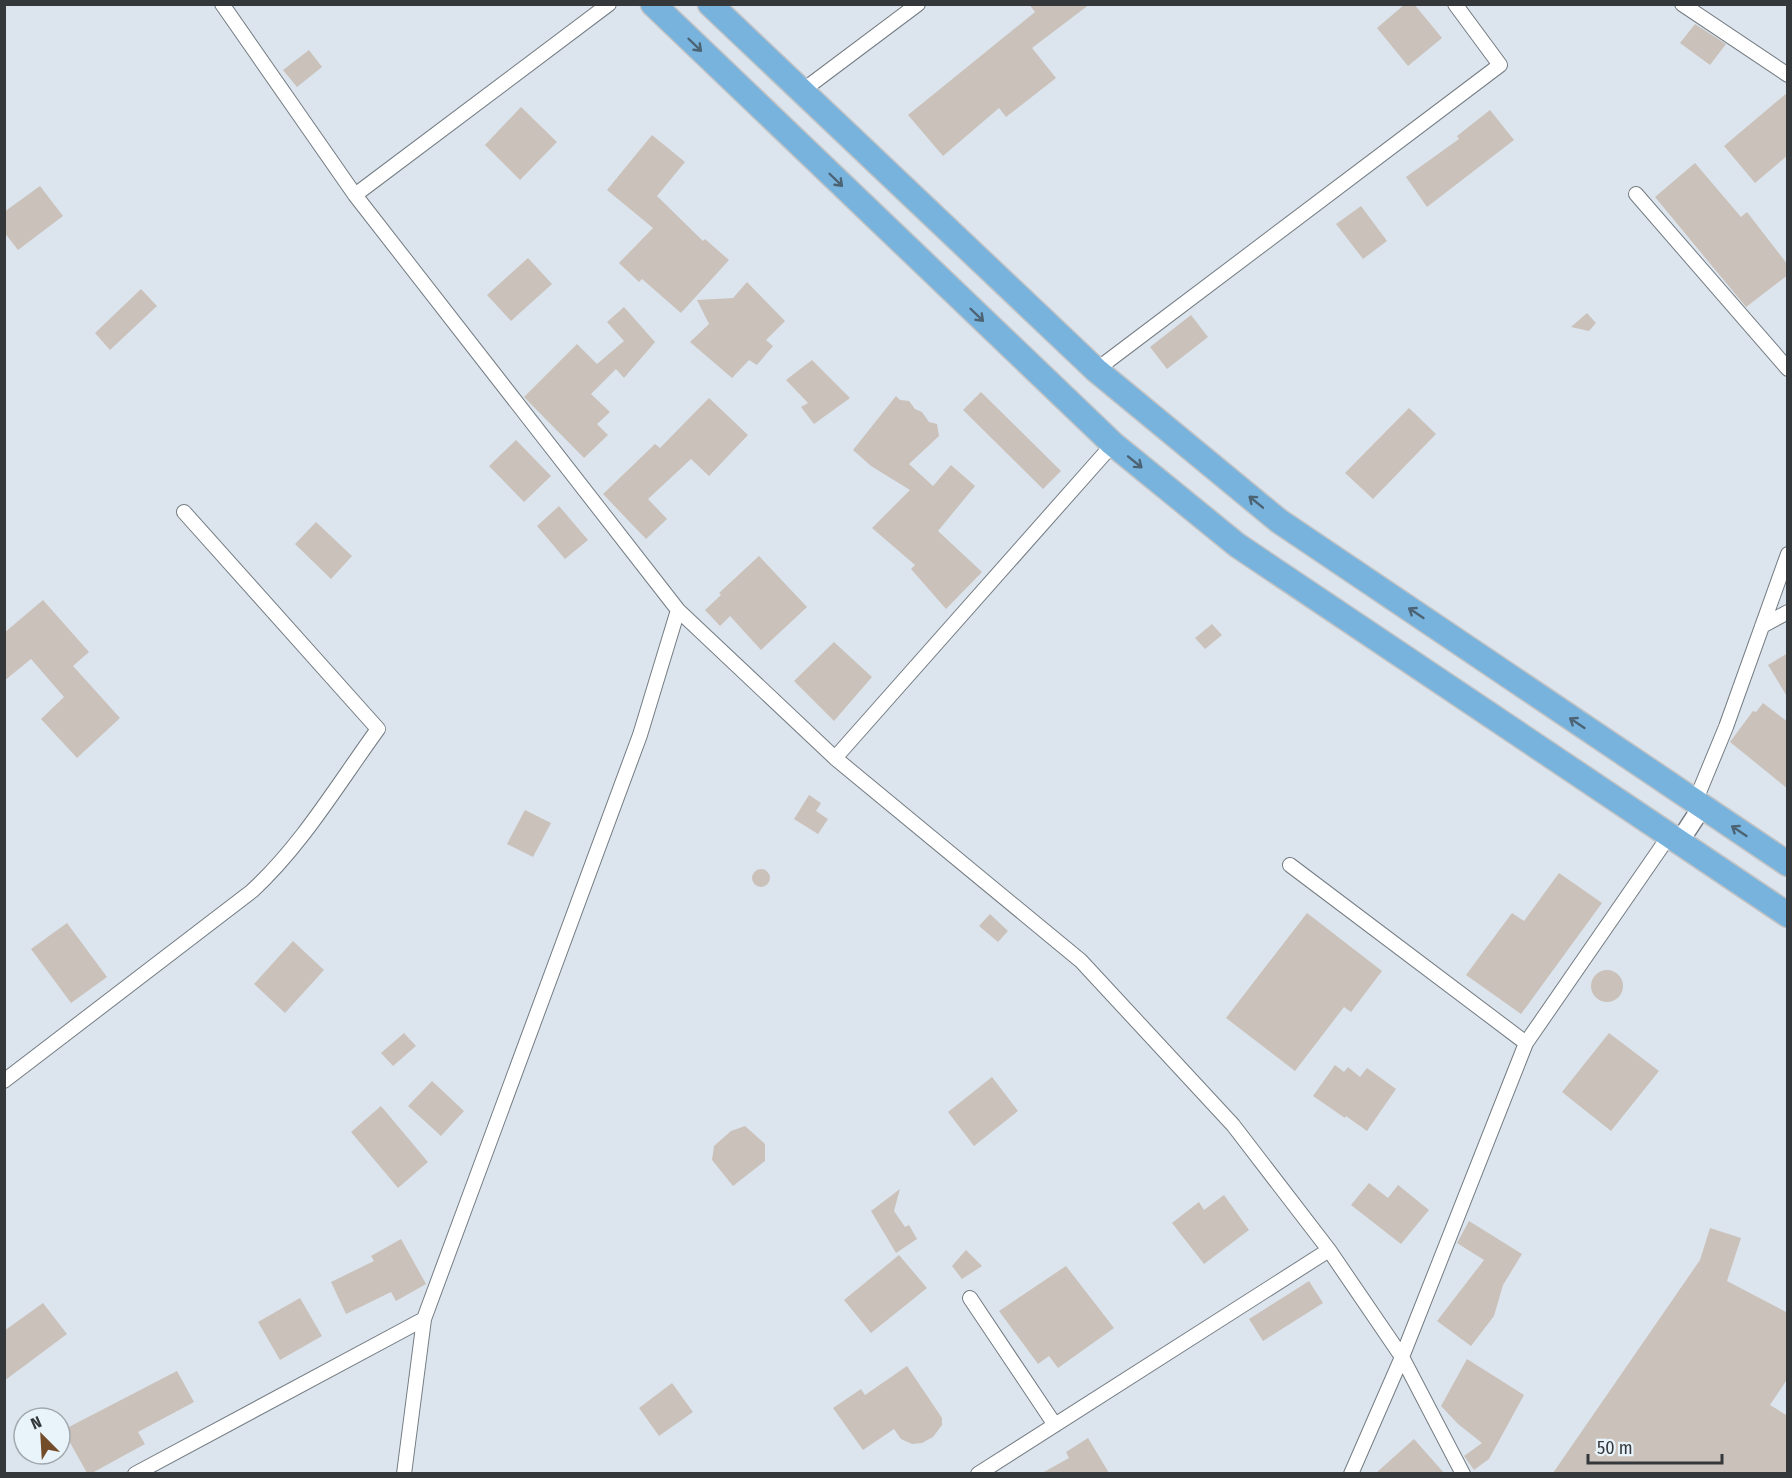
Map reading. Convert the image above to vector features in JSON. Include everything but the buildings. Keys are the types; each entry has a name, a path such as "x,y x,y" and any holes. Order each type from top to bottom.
{"highway":[{"path":"653,4 1113,444 1237,545 1788,915"},
{"path":"710,4 1096,370 1279,521 1788,864"}],"street":[{"path":"222,4 356,195 678,610 835,758 1081,961 1233,1125 1329,1250 1402,1357 1463,1473"},
{"path":"356,195 609,4"},
{"path":"802,91 918,4"},
{"path":"1096,370 1500,65 1455,4"},
{"path":"1682,4 1788,75"},
{"path":"1636,194 1788,369"},
{"path":"835,758 1113,444"},
{"path":"4,1081 225,912 273,871 293,848 378,729 184,512"},
{"path":"1351,1473 1402,1357 1526,1043 1698,805 1788,554"},
{"path":"404,1473 424,1319 640,735 678,610"},
{"path":"1762,627 1788,612"},
{"path":"1290,865 1526,1043"},
{"path":"978,1473 1329,1250"},
{"path":"970,1298 1055,1425"},
{"path":"135,1473 154,1469 424,1319"}]}
